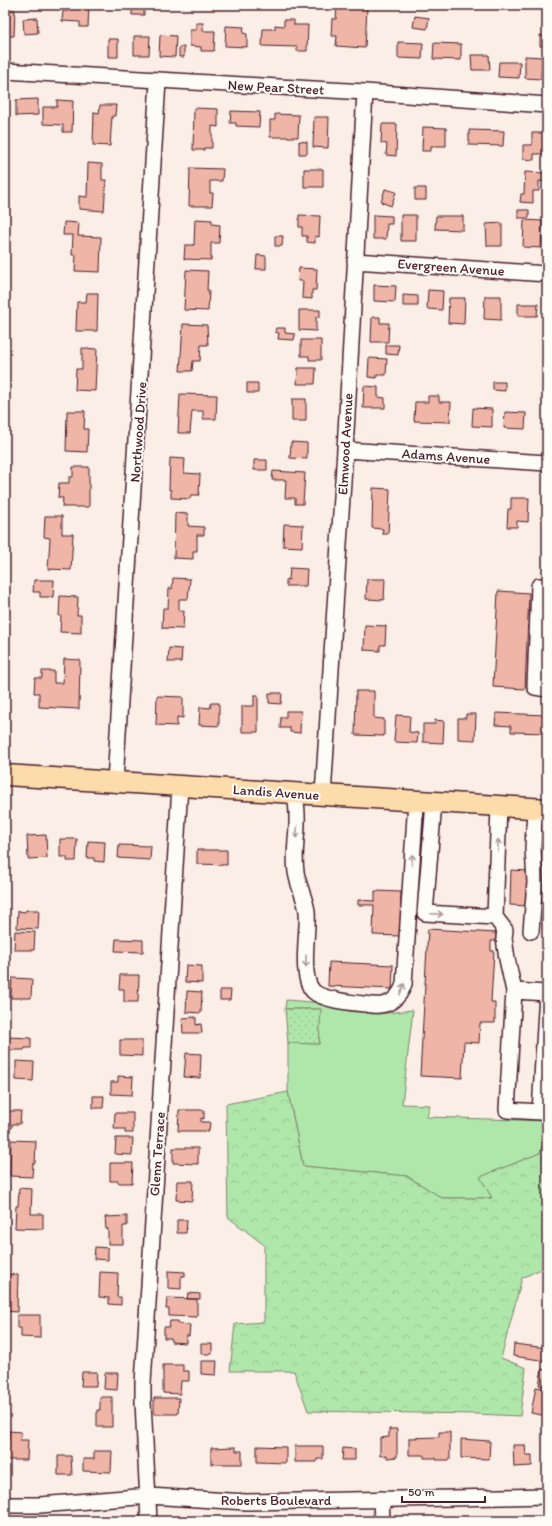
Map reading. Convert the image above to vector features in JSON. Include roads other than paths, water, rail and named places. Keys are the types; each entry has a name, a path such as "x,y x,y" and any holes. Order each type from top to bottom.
{"main road":[{"name":"Landis Avenue","path":"5,775 541,809"}],"street":[{"name":"New Pear Street","path":"5,71 365,92 547,105"},
{"name":"Northwood Drive","path":"115,782 158,81"},
{"name":"Elmwood Avenue","path":"323,795 345,450 365,92"},
{"name":"Evergreen Avenue","path":"355,261 547,274"},
{"name":"Adams Avenue","path":"345,450 547,463"},
{"path":"547,586 539,586 535,687 547,689"},
{"name":"Glenn Terrace","path":"149,1521 143,1383 180,786"},
{"path":"295,794 298,814 295,855 296,872 307,910 306,970 308,982 314,992 328,998 377,1006 387,1004 396,999 404,984 425,802"},
{"path":"425,802 425,913 495,917"},
{"path":"499,806 495,917 505,930 504,938 507,959 514,991 507,1110 540,1112 547,993 514,991"},
{"path":"531,931 535,882 533,848 541,809"},
{"name":"Roberts Boulevard","path":"5,1505 40,1505 149,1496 246,1502 547,1496"},
{"path":"381,1499 382,1521"}]}
